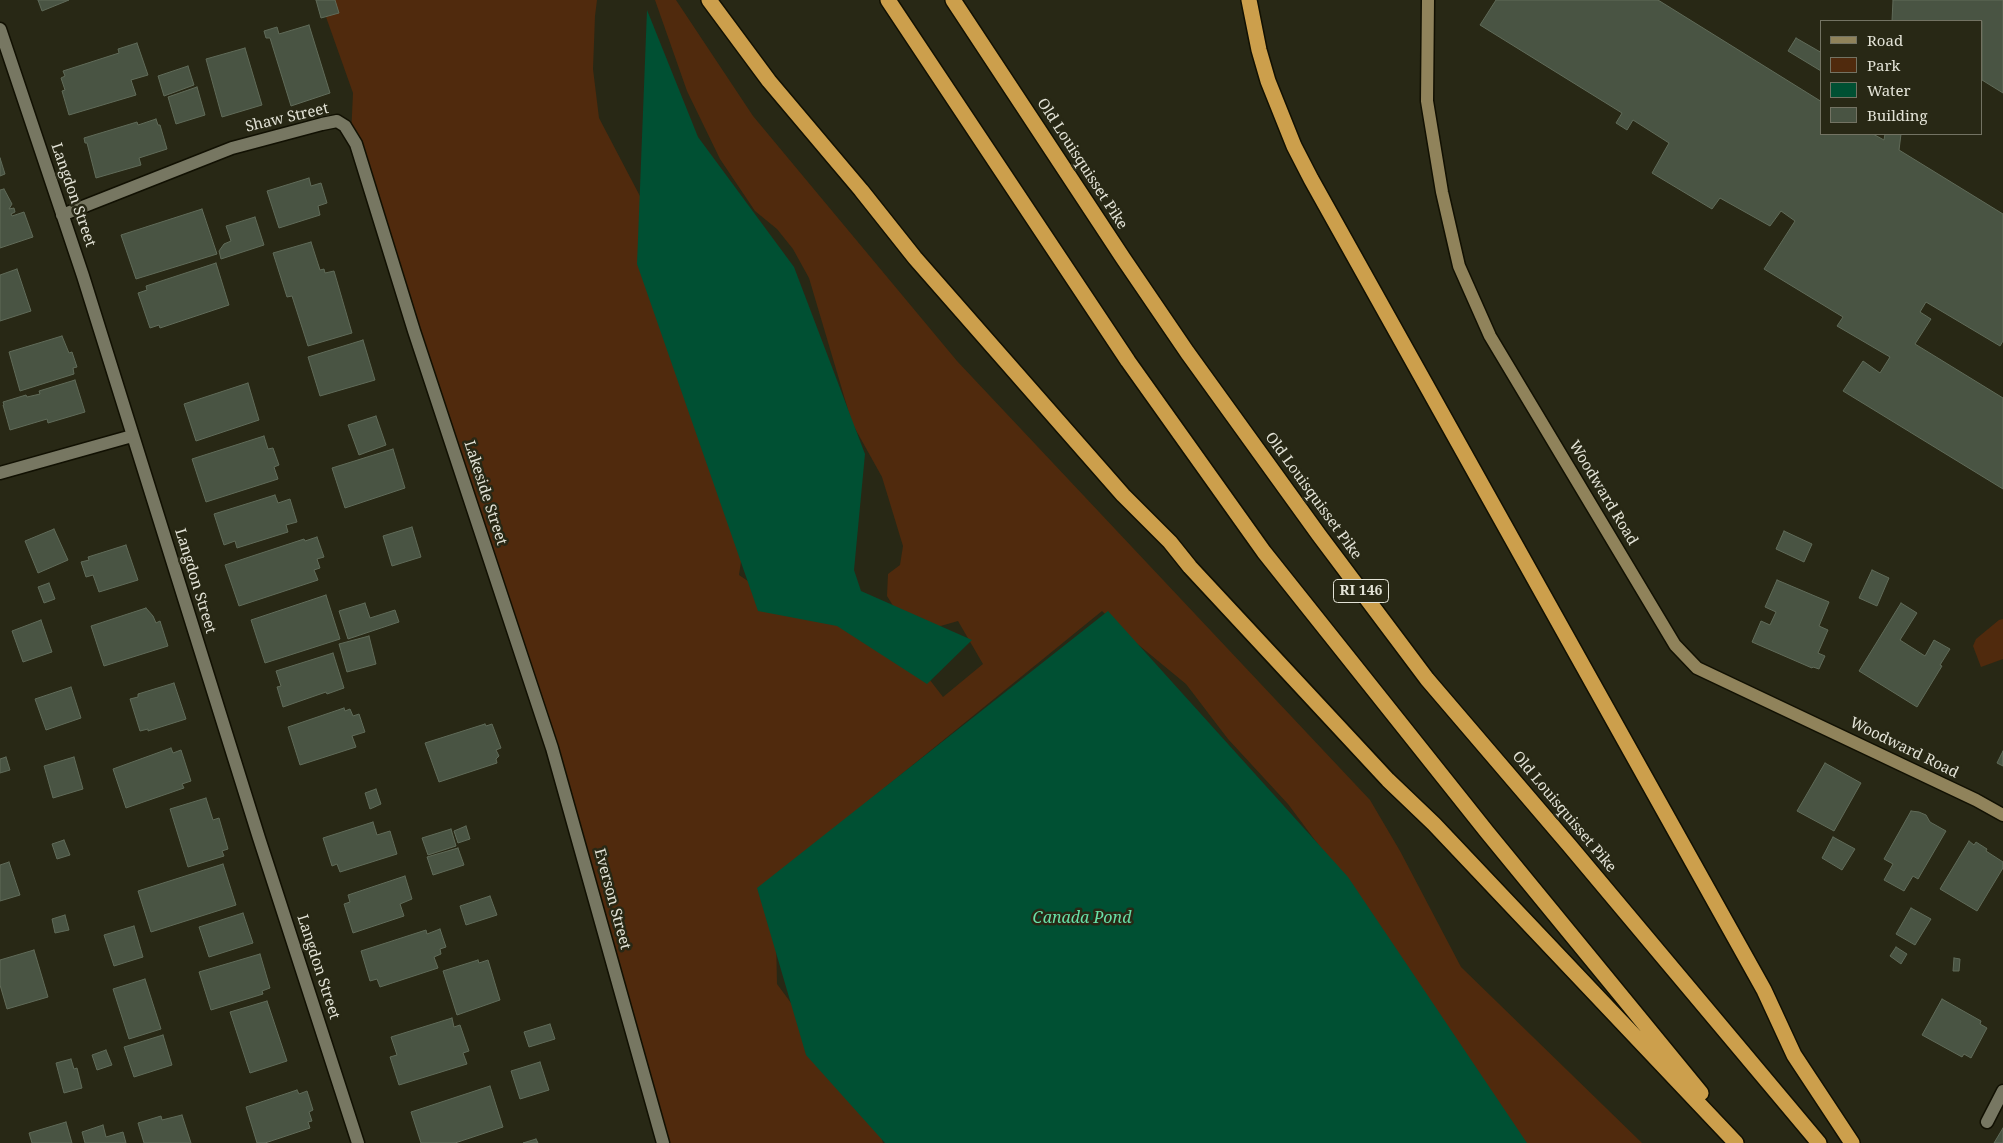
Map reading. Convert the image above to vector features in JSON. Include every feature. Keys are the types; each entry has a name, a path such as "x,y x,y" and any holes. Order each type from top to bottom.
{"highway":[{"path":"709,0 769,81 914,258 1123,495 1170,542 1190,568 1388,780 1434,824 1736,1143"},
{"path":"888,0 1128,361 1264,552 1486,832 1744,1143"},
{"name":"Old Louisquisset Pike","path":"953,0 1187,352 1308,520 1427,679 1819,1143"},
{"path":"1249,0 1259,50 1268,81 1294,146 1311,179 1764,990 1794,1055 1852,1143"}],"street":[{"name":"Woodward Road","path":"1428,0 1427,101 1442,192 1459,266 1490,336 1675,646 1697,668 1967,796 2003,815"},
{"name":"Langdon Street","path":"0,29 62,215 256,829 358,1143"},
{"name":"Shaw Street","path":"62,215 232,148 337,121 345,126 356,144 414,331"},
{"name":"Lakeside Street","path":"414,331 524,666"},
{"path":"0,473 132,436"},
{"name":"Everson Street","path":"524,666 552,748 663,1143"},
{"path":"1987,1122 2003,1091"}],"green space":[{"path":"320,0 597,0 593,69 599,118 642,200 744,542 739,575 767,594 790,596 919,666 943,697 983,664 958,621 937,627 902,620 887,596 888,574 900,565 903,546 882,477 852,423 809,278 793,249 777,229 755,211 720,159 687,91 655,0 676,0 753,116 957,361 1370,800 1400,851 1461,967 1642,1143 1508,1143 1356,895 1288,804 1228,739 1186,684 1129,637 1102,611 807,851 775,893 777,984 794,1007 864,1079 883,1143 661,1143 548,750 351,136 353,93"},
{"path":"2003,619 2003,659 1981,667 1973,646 1976,639 1999,620"}],"water":[{"path":"647,10 698,137 794,267 865,454 854,570 861,591 972,640 927,684 837,626 758,611 637,264"},
{"name":"Canada Pond","path":"1108,611 1348,877 1527,1143 885,1143 806,1055 757,888"}],"building":[{"path":"38,0 69,0 42,11"},
{"path":"316,0 335,0 339,13 321,18"},
{"path":"1496,0 1658,0 1820,101 1820,135 1875,135 1884,140 1885,135 1901,135 1899,150 2003,214 2003,341 2000,346 1926,302 1920,312 1931,319 1915,344 2003,398 2003,489 1843,391 1863,361 1880,373 1890,357 1837,326 1843,317 1764,269 1795,221 1781,211 1770,226 1720,198 1712,209 1652,173 1669,143 1633,120 1627,130 1616,123 1622,113 1480,25"},
{"path":"1893,0 2003,0 2003,93 1983,81 1983,20 1892,20"},
{"path":"309,25 330,93 291,106 270,38 266,38 264,31 277,27 279,34"},
{"path":"1796,38 1820,52 1820,70 1788,51"},
{"path":"137,43 148,75 131,80 136,95 69,115 62,91 65,90 61,78 65,76 63,71 119,53 118,49"},
{"path":"245,48 262,105 222,117 206,59"},
{"path":"188,66 194,85 164,96 158,76"},
{"path":"197,87 205,115 176,124 168,97"},
{"path":"156,119 158,125 160,125 167,149 139,158 141,165 96,178 84,138 137,122 138,125"},
{"path":"0,158 5,174 0,176"},
{"path":"309,178 311,186 321,183 327,203 318,206 320,215 279,228 267,191"},
{"path":"4,189 12,204 9,209 14,208 15,212 11,214 12,216 24,212 33,237 0,248 0,190"},
{"path":"202,209 217,254 136,279 121,235"},
{"path":"255,217 264,245 221,259 219,251 224,244 231,241 226,226"},
{"path":"311,242 320,270 324,269 325,273 334,271 352,333 308,346 292,296 287,297 273,253"},
{"path":"216,263 229,305 160,328 159,325 150,328 138,293 147,290 146,286"},
{"path":"17,269 31,311 0,321 0,275"},
{"path":"62,336 69,353 72,352 77,367 73,368 74,374 20,391 9,352"},
{"path":"363,340 375,380 320,396 308,357"},
{"path":"75,380 85,412 48,423 47,419 10,430 3,402 26,395 27,397 40,394 39,391"},
{"path":"248,383 259,420 196,441 184,404"},
{"path":"376,416 386,445 359,455 348,425"},
{"path":"264,436 268,449 273,448 279,465 274,467 278,479 206,502 192,459"},
{"path":"393,449 405,488 345,508 332,468"},
{"path":"275,495 278,503 290,499 297,522 286,525 288,532 237,548 235,541 224,545 214,514"},
{"path":"412,527 421,557 392,566 383,536"},
{"path":"54,529 68,560 38,573 25,541"},
{"path":"1784,531 1812,544 1804,562 1776,549"},
{"path":"317,537 324,557 317,559 320,568 314,570 318,580 239,606 225,565 304,539 305,541"},
{"path":"126,545 138,580 99,592 93,575 86,577 81,562 89,560 88,557"},
{"path":"1872,570 1889,578 1877,606 1859,598"},
{"path":"1777,580 1829,602 1819,626 1828,630 1818,653 1825,656 1819,669 1812,668 1752,642 1761,621 1770,625 1776,612 1765,607"},
{"path":"49,583 55,599 44,603 38,587"},
{"path":"326,595 340,639 265,663 251,620"},
{"path":"365,603 370,618 395,610 399,622 348,639 339,611"},
{"path":"1901,603 1917,613 1900,640 1925,656 1934,640 1950,649 1917,707 1859,671"},
{"path":"146,608 156,623 160,621 168,646 104,666 91,626"},
{"path":"41,620 52,652 23,662 12,631"},
{"path":"369,636 376,664 347,672 339,644"},
{"path":"333,653 344,688 327,694 326,692 283,707 277,687 281,686 276,671"},
{"path":"174,683 186,719 148,731 148,729 140,731 130,699 138,697 138,694"},
{"path":"71,687 81,718 46,730 35,699"},
{"path":"344,708 345,711 350,709 353,716 359,714 365,732 352,736 356,747 300,765 288,727"},
{"path":"485,724 486,726 492,724 501,748 496,750 499,756 496,759 497,763 439,782 425,743"},
{"path":"171,748 173,753 181,750 191,781 182,784 184,788 126,808 113,769"},
{"path":"2003,751 2003,766 1997,763"},
{"path":"6,757 10,770 0,773 0,759"},
{"path":"74,757 83,789 53,798 44,766"},
{"path":"1825,763 1861,783 1834,831 1797,811"},
{"path":"376,789 381,804 370,809 365,793"},
{"path":"206,798 213,820 219,818 228,849 222,851 224,856 188,867 170,809"},
{"path":"1911,811 1926,815 1930,822 1946,831 1918,879 1913,876 1904,891 1884,880 1893,864 1884,859"},
{"path":"373,822 377,835 390,831 397,854 340,872 337,864 332,866 323,838"},
{"path":"466,826 470,839 458,843 454,831"},
{"path":"451,829 456,846 428,855 422,838"},
{"path":"1833,837 1855,849 1842,870 1822,858"},
{"path":"64,840 70,855 57,859 52,844"},
{"path":"1969,841 1974,845 1976,842 2003,862 2003,868 1977,911 1940,889"},
{"path":"458,848 464,865 433,875 427,857"},
{"path":"9,862 20,895 0,901 0,865"},
{"path":"223,864 236,905 151,932 138,891"},
{"path":"405,876 412,899 400,904 404,916 353,933 344,904 350,902 348,895"},
{"path":"490,896 497,915 466,925 460,906"},
{"path":"1911,908 1931,919 1915,945 1896,934"},
{"path":"243,913 253,943 209,957 199,927"},
{"path":"65,915 69,930 55,933 52,919"},
{"path":"134,926 143,957 114,966 104,935"},
{"path":"440,929 446,947 440,949 441,954 434,957 438,968 380,987 377,979 370,981 361,951 426,930 427,934"},
{"path":"1896,947 1907,954 1901,964 1890,956"},
{"path":"34,950 48,997 7,1009 0,985 0,960"},
{"path":"260,954 270,988 262,991 263,994 211,1010 199,972"},
{"path":"1954,958 1960,959 1959,971 1953,971"},
{"path":"478,960 479,963 488,960 500,1000 457,1015 443,971"},
{"path":"145,979 161,1029 129,1039 113,989"},
{"path":"1942,999 1981,1021 1980,1024 1987,1028 1971,1058 1964,1054 1962,1057 1922,1035"},
{"path":"267,1001 287,1061 250,1073 230,1012"},
{"path":"452,1018 454,1027 460,1025 469,1051 463,1053 467,1064 399,1085 390,1057 397,1055 391,1037"},
{"path":"550,1024 555,1039 529,1047 524,1032"},
{"path":"163,1035 172,1065 134,1077 124,1047"},
{"path":"106,1050 112,1065 97,1070 92,1055"},
{"path":"71,1059 74,1069 77,1068 82,1088 64,1093 56,1063"},
{"path":"540,1062 549,1090 520,1099 511,1071"},
{"path":"490,1086 503,1127 455,1143 421,1143 411,1112"},
{"path":"297,1090 299,1094 307,1091 313,1110 309,1112 312,1121 308,1122 310,1128 265,1143 257,1143 246,1107"},
{"path":"182,1115 191,1143 144,1143 138,1123 161,1116 162,1120"},
{"path":"66,1122 72,1143 32,1143 29,1133"},
{"path":"103,1125 106,1137 123,1132 126,1143 85,1143 82,1132"},
{"path":"2003,1128 2003,1143 1994,1143"},
{"path":"536,1139 538,1143 523,1143"}]}
